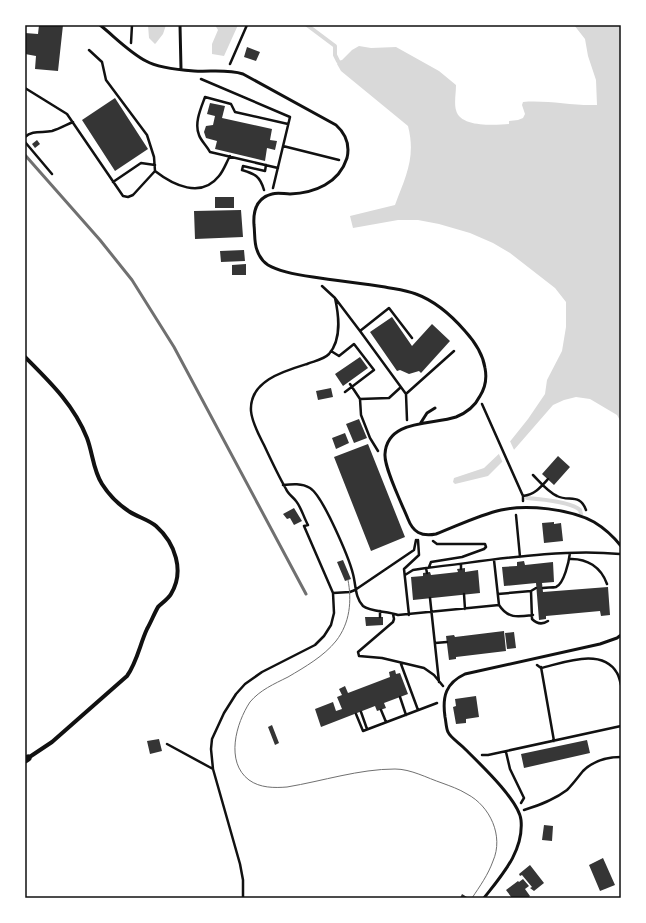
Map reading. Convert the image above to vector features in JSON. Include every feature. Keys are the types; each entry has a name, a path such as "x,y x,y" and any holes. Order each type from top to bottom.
{"street":[{"path":"25,357 61,393 78,418 88,440 95,473 102,485 123,507 154,524 164,533 178,560 178,570 171,594 158,608 144,635 133,666 127,676 52,742 26,759"}],"lane":[{"path":"100,25 131,52 154,64 194,71 228,70 249,76 331,122 341,130 347,141 348,154 343,166 336,176 327,184 308,192 272,194 263,199 257,206 253,214 256,247 263,261 269,265 300,275 394,289 414,293 424,297 456,320 469,335 480,352 486,371 486,381 483,390 473,406 456,417 420,424 399,431 392,436 386,449 387,467 410,523 417,533 431,535 495,512 515,508 540,508 586,518 608,532 621,546"},
{"path":"180,25 181,69"},
{"path":"420,424 427,413 435,408"},
{"path":"484,898 517,852 521,836 520,811 492,775 448,732 444,701 447,690 454,680 465,674 600,644 621,635"}],"path":[{"path":"131,52 132,25"},
{"path":"228,70 247,25"},
{"path":"25,88 67,114 123,196 128,197 133,195 155,171 154,157 147,135 106,80 102,62 89,50"},
{"path":"200,79 290,117 274,184"},
{"path":"278,168 210,152 199,135 197,125 204,96 231,104 235,112 288,124"},
{"path":"25,137 36,132 55,130 72,122"},
{"path":"25,142 52,174"},
{"path":"283,146 336,159"},
{"path":"155,171 166,179 187,188 201,187 206,186 220,176 230,156"},
{"path":"113,182 141,163 155,165"},
{"path":"262,181 254,173 242,170 243,166 265,171 266,165"},
{"path":"320,285 335,298 401,386 406,394 407,412"},
{"path":"243,898 243,880 240,864 213,769 211,749 212,739 224,713 245,684 256,676 310,648 320,641 328,631 333,619 334,606 333,592 304,526 308,525 297,501 287,491 283,484 256,429 251,411 252,402 254,396 262,385 279,373 320,360 328,355 335,343 338,331 338,314 335,298"},
{"path":"360,330 389,308 412,338"},
{"path":"331,351 339,356 354,344 374,370 351,385 345,392"},
{"path":"406,394 454,351"},
{"path":"351,385 360,399 361,415 370,438 387,467"},
{"path":"360,399 389,398 401,386"},
{"path":"483,407 523,497 532,493 548,480"},
{"path":"533,475 556,496 576,499 582,503 586,512 586,518"},
{"path":"283,484 304,485 312,489 318,496 334,527 352,570 356,590 363,606 371,610 398,615 409,615 500,605"},
{"path":"516,514 520,557"},
{"path":"333,592 350,592 356,590 414,550 417,533"},
{"path":"427,572 427,568 431,562 469,555 486,547 485,544 437,544 433,541 431,535"},
{"path":"409,615 404,569 419,554 418,547"},
{"path":"543,588 556,587 559,584 564,575 570,553"},
{"path":"405,575 413,570 520,557 570,553 621,555"},
{"path":"569,559 584,560 593,565 603,575 607,584"},
{"path":"494,560 500,605 505,613 518,616 533,615"},
{"path":"461,564 461,569"},
{"path":"498,594 531,591 536,588"},
{"path":"531,591 532,620 541,624 548,622"},
{"path":"464,594 465,609"},
{"path":"430,598 440,682"},
{"path":"380,611 380,617"},
{"path":"393,613 393,622 358,652 358,656 382,658 424,668 434,675 447,690"},
{"path":"435,643 447,642"},
{"path":"545,657 540,668 554,741"},
{"path":"540,668 583,658 596,659 614,668 618,674 621,685"},
{"path":"401,663 418,710"},
{"path":"400,697 406,715"},
{"path":"356,714 363,731 444,701"},
{"path":"381,710 386,722"},
{"path":"361,712 367,729"},
{"path":"470,754 488,755 506,752 621,726"},
{"path":"168,744 213,769"},
{"path":"506,752 510,769 524,798 520,804"},
{"path":"520,811 543,804 560,794 591,764 609,758 621,757"}],"shaded area":[{"path":"148,25 166,25 163,34 155,44 149,38"},
{"path":"215,25 238,25 224,56 212,54 212,44 218,30"},
{"path":"574,25 621,25 621,422 617,415 590,399 576,397 564,400 553,405 513,451 488,476 455,484 453,482 454,478 484,468 504,449 528,419 545,394 547,380 562,351 566,327 566,302 555,288 510,253 493,243 470,233 439,224 418,220 398,220 353,228 350,216 395,205 409,166 411,147 408,126 341,71 337,64 338,61 342,60 352,50 359,46 371,48 396,47 439,71 456,85 456,110 459,116 464,120 471,123 488,125 509,124 509,121 523,118 525,114 522,105 523,102 597,105 596,80 588,56 585,39"}],"pier":[{"path":"509,439 515,452 503,463 498,452"}],"building":[{"path":"39,25 63,25 58,71 35,69 36,56 25,54 25,33 38,34"},
{"path":"247,47 260,52 256,61 244,57"},
{"path":"115,98 148,149 115,171 82,120"},
{"path":"210,103 225,106 222,118 272,129 270,140 277,141 275,150 267,148 265,161 215,149 217,141 206,138 204,132 206,126 213,125 215,116 207,114"},
{"path":"37,140 40,144 35,148 32,144"},
{"path":"215,197 234,197 234,208 215,208"},
{"path":"241,210 243,237 195,239 194,211"},
{"path":"244,250 245,261 221,262 220,251"},
{"path":"246,264 246,275 232,275 232,265"},
{"path":"392,317 412,346 432,324 450,341 421,373 419,371 409,374 400,370 397,371 370,332"},
{"path":"360,357 368,368 343,386 335,374"},
{"path":"331,388 333,397 318,400 316,391"},
{"path":"359,419 367,438 354,443 346,424"},
{"path":"345,433 349,443 336,449 332,438"},
{"path":"368,444 405,537 371,551 334,457"},
{"path":"558,456 570,467 554,485 542,474"},
{"path":"294,508 302,521 294,525 290,518 287,519 283,514"},
{"path":"554,522 554,524 561,523 563,541 544,543 542,523"},
{"path":"343,560 351,579 345,581 337,562"},
{"path":"524,561 525,565 553,562 554,582 542,583 543,592 608,587 610,615 601,616 600,611 546,616 546,619 539,620 536,583 504,586 502,567 517,566 517,562"},
{"path":"465,568 465,572 478,570 480,593 413,600 411,577 423,576 423,573 430,572 431,575 458,572 457,569"},
{"path":"365,617 383,617 383,625 366,626"},
{"path":"504,631 506,651 456,657 456,659 449,660 446,636 454,635 455,637"},
{"path":"514,632 516,648 507,649 505,633"},
{"path":"395,670 396,674 400,673 408,694 384,703 386,708 377,711 375,706 321,727 315,709 333,702 336,711 342,709 337,697 342,695 339,689 345,686 348,693 390,677 389,672"},
{"path":"476,696 479,717 466,719 466,723 456,724 453,707 456,706 455,699"},
{"path":"272,725 279,743 275,745 268,727"},
{"path":"159,739 162,751 150,754 147,741"},
{"path":"587,740 590,753 524,768 521,754"},
{"path":"544,825 553,826 552,841 542,840"},
{"path":"603,858 615,885 600,891 589,865"},
{"path":"530,865 544,883 534,891 530,888 532,887 522,875 520,876 519,874"},
{"path":"523,879 529,886 525,889 530,896 528,898 512,898 506,890"},
{"path":"462,894 467,897 460,898"}],"waterway":[{"path":"307,25 335,46 335,55 338,61"},
{"path":"527,498 555,501 570,505 580,510 581,514"}],"tram line":[{"path":"348,580 350,596 349,612 341,634 336,641 320,656 288,677 272,685 250,702 237,731 235,742 237,763 249,780 258,785 267,787 287,787 354,773 401,769 413,772 464,792 475,799 488,814 496,832 497,842 496,851 491,866 472,898"}],"railway":[{"path":"25,155 100,240 132,280 174,347 306,594"}]}
